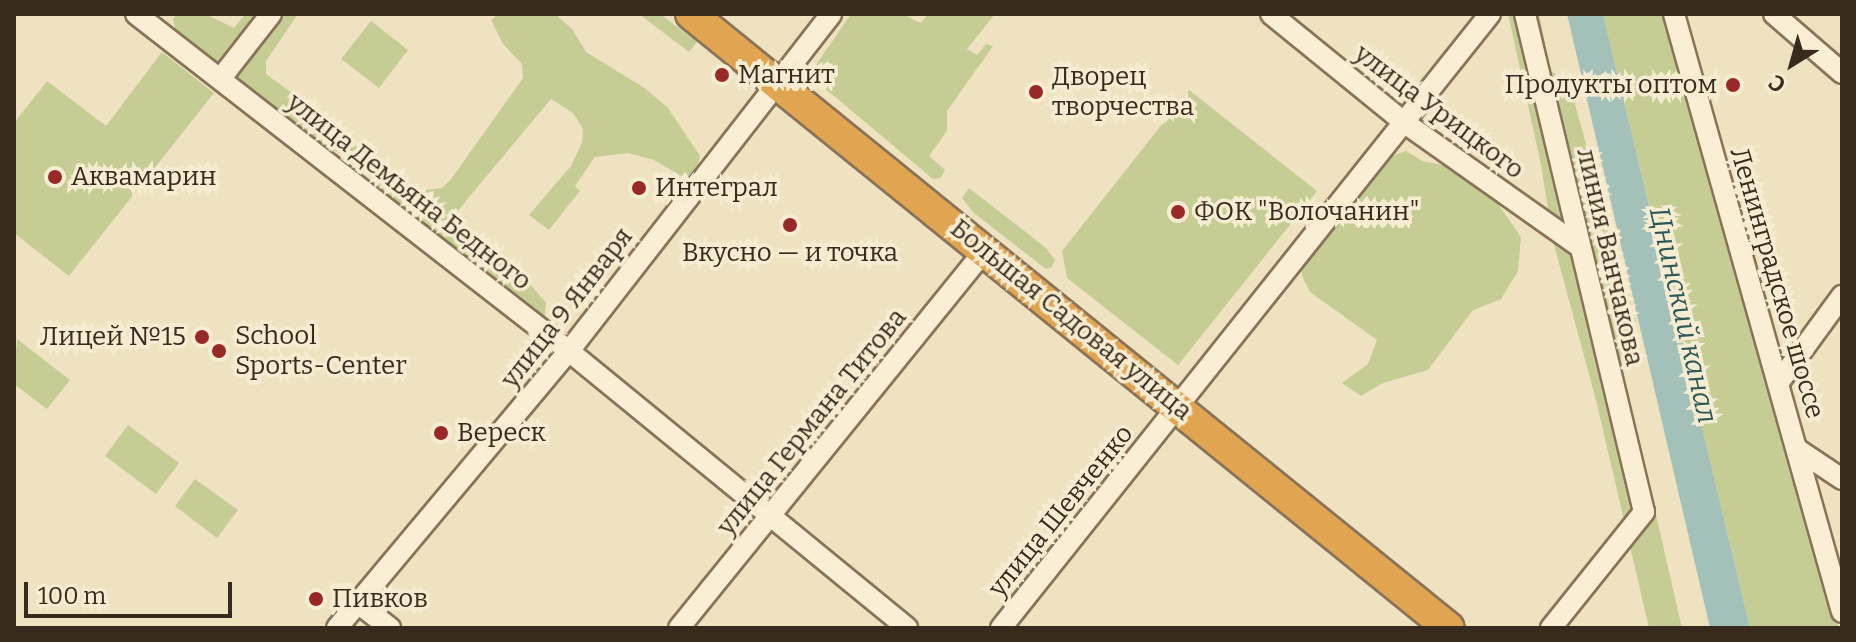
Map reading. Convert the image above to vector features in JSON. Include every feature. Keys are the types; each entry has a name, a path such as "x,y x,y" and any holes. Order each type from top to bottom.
{"highway":[{"name":"Большая Садовая улица","path":"691,14 777,80 1449,628"}],"street":[{"name":"улица Демьяна Бедного","path":"136,14 569,351 907,628"},
{"path":"221,78 271,14"},
{"name":"улица 9 Января","path":"337,628 569,351 831,14"},
{"name":"улица Урицкого","path":"1271,14 1405,123 1580,247"},
{"name":"улица Шевченко","path":"1001,628 1490,14"},
{"name":"линия Ванчакова","path":"1525,14 1644,512 1551,628"},
{"name":"Ленинградское шоссе","path":"1674,14 1842,612"},
{"path":"1774,14 1842,73"},
{"name":"улица Германа Титова","path":"679,628 985,250"},
{"path":"1779,382 1842,296"},
{"path":"1797,449 1842,479"},
{"path":"358,603 390,628"}],"green space":[{"path":"177,14 205,14 234,28 245,14 298,14 266,61 266,74 351,136 357,149 344,155 330,149 208,59 176,33 173,19"},
{"path":"498,14 555,14 572,29 586,52 646,89 668,108 700,156 697,170 688,180 654,160 628,153 595,157 575,186 580,191 549,230 529,215 571,166 582,143 583,129 573,113 551,99 455,214 456,228 524,277 546,303 545,316 532,317 373,186 370,173 383,167 416,191 442,188 452,178 523,78 522,64 503,44 491,20"},
{"path":"639,14 660,14 697,42 689,52"},
{"path":"851,14 902,14 921,23 928,14 995,14 967,49 977,55 986,44 993,46 947,111 947,131 929,156 945,170 941,178 933,179 809,75"},
{"path":"1508,14 1539,14 1551,71 1569,83 1636,321 1620,344 1622,367 1682,628 1649,628 1597,404 1553,241 1541,165"},
{"path":"1603,14 1666,14 1839,628 1750,628"},
{"path":"371,21 408,50 379,88 341,59"},
{"path":"162,52 214,93 69,276 14,233 14,123 47,81 106,126"},
{"path":"1189,90 1317,191 1178,365 1067,278 1062,251"},
{"path":"1406,151 1422,161 1453,167 1491,194 1521,237 1518,271 1501,299 1473,310 1428,370 1383,383 1361,396 1342,383 1368,364 1377,340 1310,292 1302,276 1301,261 1380,160"},
{"path":"969,188 1046,248 1055,260 1052,267 1046,269 974,213 962,198"},
{"path":"17,339 70,380 47,409 14,384"},
{"path":"128,425 179,463 156,494 105,456"},
{"path":"195,479 238,510 217,538 175,506"}],"water":[{"path":"1567,14 1603,14 1750,628 1710,628"}],"place":[{"name":"Магнит","path":"722,75"},
{"name":"Продукты оптом","path":"1733,85"},
{"name":"Дворец творчества","path":"1036,92"},
{"name":"Аквамарин","path":"55,177"},
{"name":"Интеграл","path":"639,188"},
{"name":"ФОК \"Волочанин\"","path":"1178,212"},
{"name":"Вкусно — и точка","path":"790,225"},
{"name":"Лицей №15","path":"202,337"},
{"name":"School Sports-Center","path":"219,351"},
{"name":"Вереск","path":"441,433"},
{"name":"Пивков","path":"316,599"}],"water label":[{"name":"Цнинский канал","path":"1683,315"}]}
